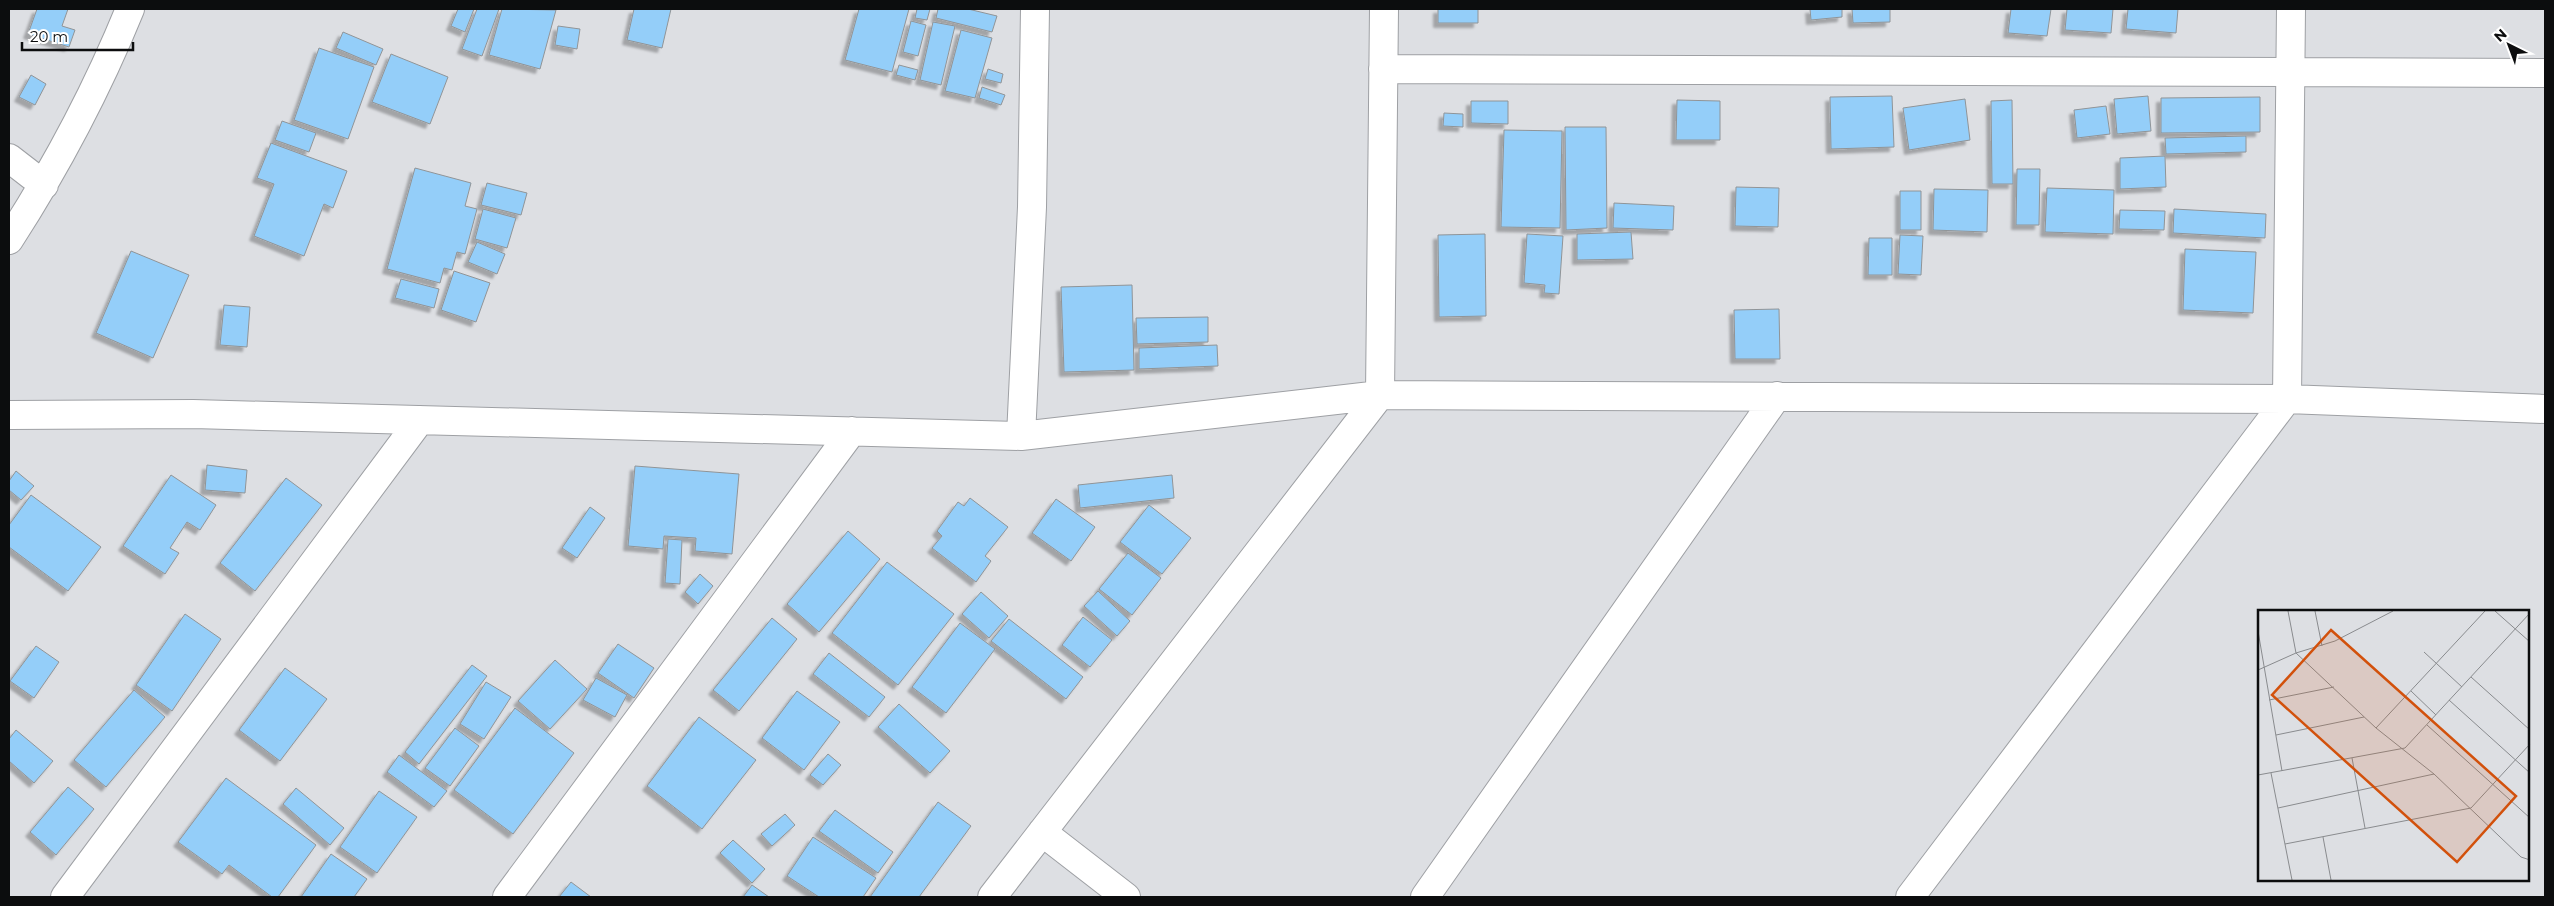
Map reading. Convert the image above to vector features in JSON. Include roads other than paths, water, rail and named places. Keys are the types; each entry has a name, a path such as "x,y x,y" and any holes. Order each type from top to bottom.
{"street":[{"path":"9,240 44,185 112,54 130,9"},
{"path":"1021,436 1032,207 1035,9"},
{"path":"992,897 1380,395 1384,9"},
{"path":"1910,897 2287,399 2291,9"},
{"path":"1383,69 2545,73"},
{"path":"9,158 44,185"},
{"path":"9,414 193,414 1021,436 1380,395 2287,399 2545,409"},
{"path":"1425,897 1777,396"},
{"path":"65,897 420,420"},
{"path":"507,897 852,431"},
{"path":"1042,832 1126,897"}]}
